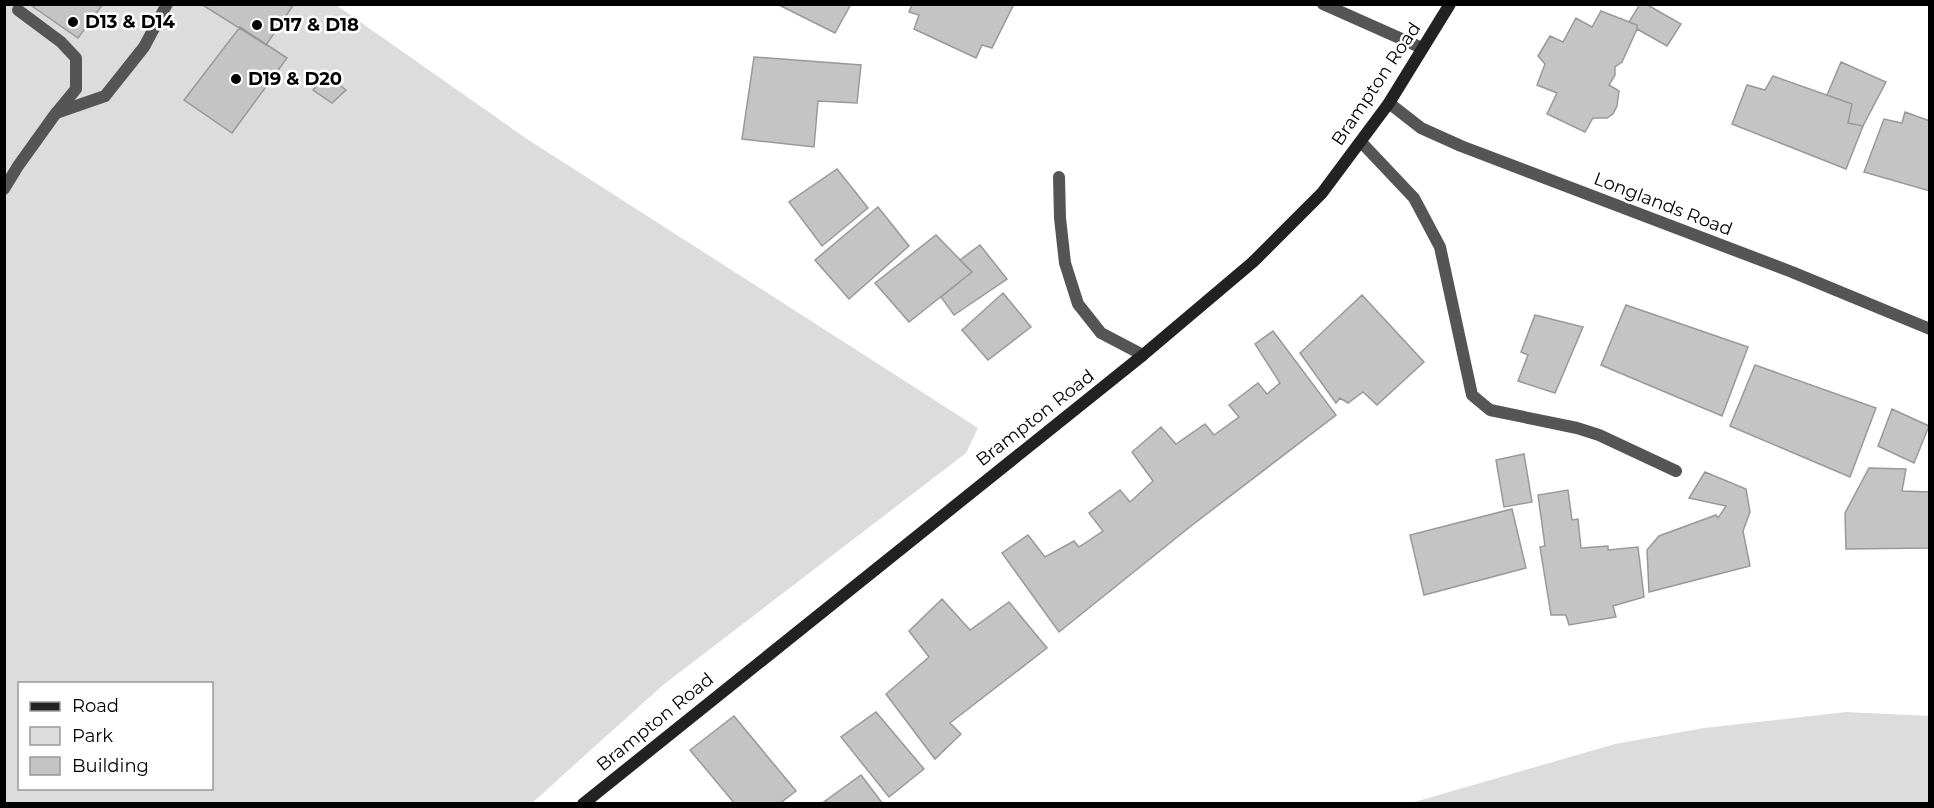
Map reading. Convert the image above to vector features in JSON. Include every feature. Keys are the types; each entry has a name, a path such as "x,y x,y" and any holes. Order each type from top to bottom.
{"main road":[{"name":"Brampton Road","path":"583,804 1143,355 1253,262 1322,193 1389,103 1450,4"}],"street":[{"path":"56,113 105,96 144,47 167,4"},
{"path":"1323,4 1422,48"},
{"path":"4,189 56,113 76,89 76,58 61,42 18,10"},
{"name":"Longlands Road","path":"1389,103 1421,128 1461,146 1792,272 1929,329"},
{"path":"1361,141 1414,198 1440,248 1472,395 1490,410 1577,428 1599,435 1676,471"},
{"path":"1059,177 1060,218 1065,263 1078,304 1101,333 1143,355"}],"green space":[{"path":"5,5 336,5 527,139 978,428 966,453 663,685 532,803 5,804"},
{"path":"1846,712 1929,716 1929,803 1411,803 1615,744 1704,728"}],"building":[{"name":"D13 & D14","path":"33,4 103,4 78,38 32,6"},
{"name":"D17 & D18","path":"201,4 294,4 266,45"},
{"path":"777,4 851,4 835,33"},
{"path":"912,4 1014,4 992,48 982,45 976,58 914,29 919,15 909,12"},
{"path":"1640,4 1646,4 1681,24 1667,46 1629,22"},
{"path":"1601,11 1637,25 1637,29 1622,62 1615,67 1615,75 1609,85 1619,91 1617,106 1613,114 1607,118 1593,118 1585,132 1547,114 1557,93 1537,85 1545,64 1538,56 1550,36 1563,42 1576,18 1592,27"},
{"name":"D19 & D20","path":"240,27 287,58 232,133 184,100"},
{"path":"754,57 861,65 857,103 818,101 814,147 742,139"},
{"path":"1841,62 1886,82 1863,126 1848,123 1852,104 1827,95"},
{"path":"326,74 346,90 332,103 313,90"},
{"path":"1773,76 1852,104 1848,123 1863,126 1846,169 1732,124 1747,85 1765,90"},
{"path":"1905,112 1930,121 1930,191 1864,172 1884,119 1902,123"},
{"path":"837,169 868,208 822,246 789,202"},
{"path":"878,207 909,246 849,299 815,260"},
{"path":"936,235 972,272 909,322 875,283"},
{"path":"980,245 1007,279 954,315 941,297 972,272 960,260"},
{"path":"1003,293 1031,327 988,360 962,330"},
{"path":"1362,295 1424,362 1377,405 1363,392 1348,403 1340,398 1336,403 1300,353"},
{"path":"1626,305 1748,347 1722,416 1601,365"},
{"path":"1535,315 1583,327 1555,393 1518,381 1528,355 1521,352"},
{"path":"1273,331 1336,415 1191,526 1059,632 1002,553 1028,535 1045,557 1074,541 1079,547 1103,531 1089,513 1120,490 1130,502 1153,481 1132,452 1161,427 1176,444 1205,424 1214,435 1239,417 1229,405 1258,383 1267,394 1280,383 1255,344"},
{"path":"1755,365 1876,408 1850,477 1730,426"},
{"path":"1892,409 1929,426 1914,463 1878,446"},
{"path":"1524,454 1532,502 1504,507 1496,460"},
{"path":"1869,468 1906,469 1902,491 1930,492 1930,548 1846,549 1845,513"},
{"path":"1705,472 1746,489 1750,512 1743,531 1750,566 1649,592 1647,550 1659,536 1716,515 1718,518 1726,506 1689,498"},
{"path":"1568,490 1572,520 1578,519 1581,548 1608,546 1608,550 1638,547 1644,597 1613,606 1616,617 1569,625 1566,615 1551,615 1540,547 1545,546 1538,495"},
{"path":"1512,509 1526,568 1424,595 1410,535"},
{"path":"942,599 970,630 1009,602 1047,648 950,723 961,734 935,759 886,694 929,657 909,631"},
{"path":"876,712 924,769 889,797 841,737"},
{"path":"734,716 796,791 779,804 735,804 690,750"},
{"path":"861,775 883,804 821,804"}],"place":[{"name":"D13 & D14","path":"73,22"},
{"name":"D17 & D18","path":"257,25"},
{"name":"D19 & D20","path":"236,79"}]}
